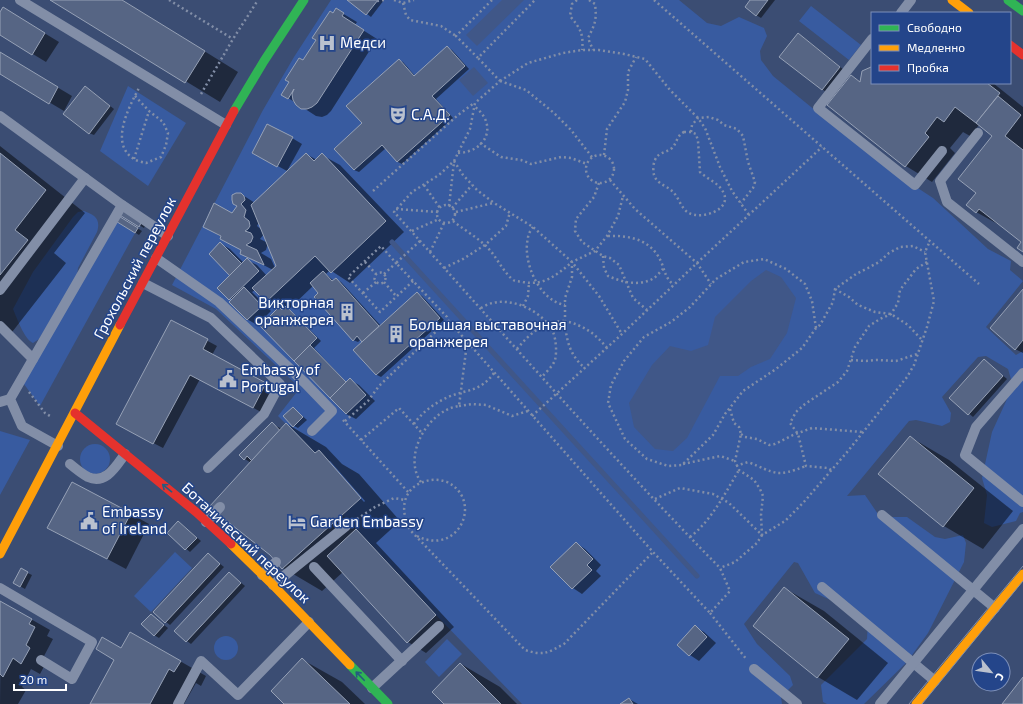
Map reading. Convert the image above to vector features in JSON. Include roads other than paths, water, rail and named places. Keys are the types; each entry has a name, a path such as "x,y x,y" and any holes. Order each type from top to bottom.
{"street":[{"name":"Грохольский переулок","path":"0,554 226,125 255,74 285,26 304,0"},
{"path":"952,0 968,12"},
{"path":"1008,0 1022,8"},
{"path":"1011,46 1023,55"},
{"name":"Ботанический переулок","path":"75,413 206,522 273,585 388,704"},
{"path":"916,704 1023,574"}],"lane":[{"path":"20,0 194,107 226,125"},
{"path":"902,12 911,0"},
{"path":"871,41 818,108 915,185 942,151"},
{"path":"0,116 122,205 168,236"},
{"path":"978,133 940,181 947,202 1023,262"},
{"path":"0,290 85,178"},
{"path":"58,446 22,426 5,401 21,380 122,205"},
{"path":"156,258 219,302 305,383 332,412 312,431"},
{"path":"143,282 211,318 280,384 264,414 208,468"},
{"path":"0,326 33,359"},
{"path":"1023,373 976,427 965,455 1023,502"},
{"path":"70,464 87,477 94,479 101,478 108,475 126,454"},
{"path":"206,522 220,507"},
{"path":"882,515 995,608"},
{"path":"273,585 346,526"},
{"path":"880,704 1023,529"},
{"path":"262,575 276,562"},
{"path":"314,567 402,661"},
{"path":"0,588 92,642 72,679 41,660"},
{"path":"822,588 935,680"},
{"path":"178,704 201,661 238,695 308,622"},
{"path":"372,688 439,626"},
{"path":"754,669 797,704"}],"waterway":[{"path":"392,242 697,576"}],"tram line":[{"path":"909,704 1023,566"},
{"path":"922,704 1023,581"}],"place":[{"name":"Медси","path":"327,43"},
{"name":"С.А.Д.","path":"398,115"},
{"name":"Викторная оранжерея","path":"347,312"},
{"name":"Большая выставочная оранжерея","path":"396,334"},
{"name":"Embassy of Portugal","path":"228,379"},
{"name":"Embassy of Ireland","path":"89,521"},
{"name":"Garden Embassy","path":"297,522"}]}
